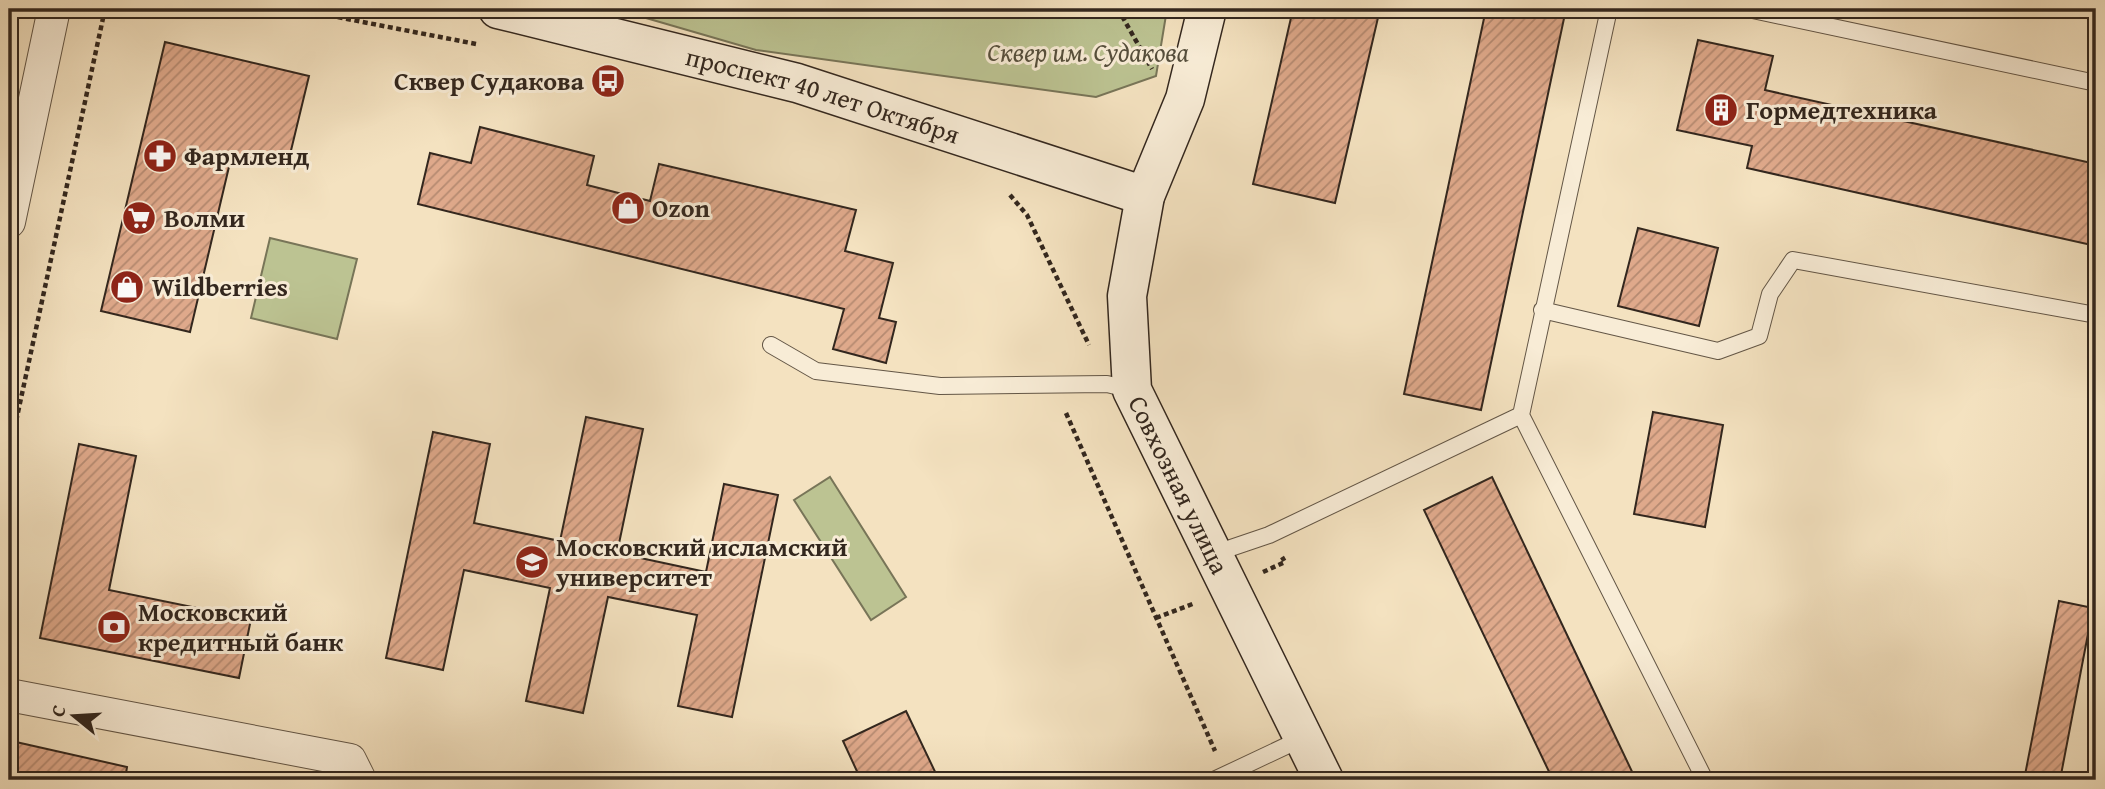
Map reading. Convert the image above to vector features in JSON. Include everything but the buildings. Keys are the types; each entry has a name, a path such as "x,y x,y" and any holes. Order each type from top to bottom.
{"street":[{"path":"9,222 54,9"},
{"name":"проспект 40 лет Октября","path":"498,9 797,83 1145,196"},
{"name":"Совхозная улица","path":"1207,9 1185,99 1145,196 1126,296 1120,387 1213,554 1324,780"},
{"path":"9,695 350,760 360,780"}],"lane":[{"path":"1609,9 1521,415 1706,780"},
{"path":"1748,9 2096,83"},
{"path":"1542,310 1718,351 1759,336 1770,293 1793,260 2096,315"},
{"path":"771,345 816,371 940,386 1120,387"},
{"path":"1213,554 1269,535 1521,415"},
{"path":"1220,778 1303,738"}],"path":[{"path":"9,454 105,9"},
{"path":"296,9 484,45"},
{"path":"1118,9 1156,76"},
{"path":"1001,184 1027,215 1120,387"},
{"path":"1055,386 1220,778"}],"green space":[{"name":"Сквер им. Судакова","path":"615,9 1167,9 1156,76 1096,97 756,50"},
{"path":"270,238 357,259 337,339 251,318"},
{"path":"830,477 906,597 871,620 794,500"}],"place":[{"name":"Сквер Судакова","path":"608,81"},
{"name":"Гормедтехника","path":"1721,110"},
{"name":"Фармленд","path":"160,156"},
{"name":"Ozon","path":"628,208"},
{"name":"Волми","path":"139,218"},
{"name":"Wildberries","path":"127,287"},
{"name":"Московский исламский университет","path":"532,562"},
{"name":"Московский кредитный банк","path":"114,627"}]}
